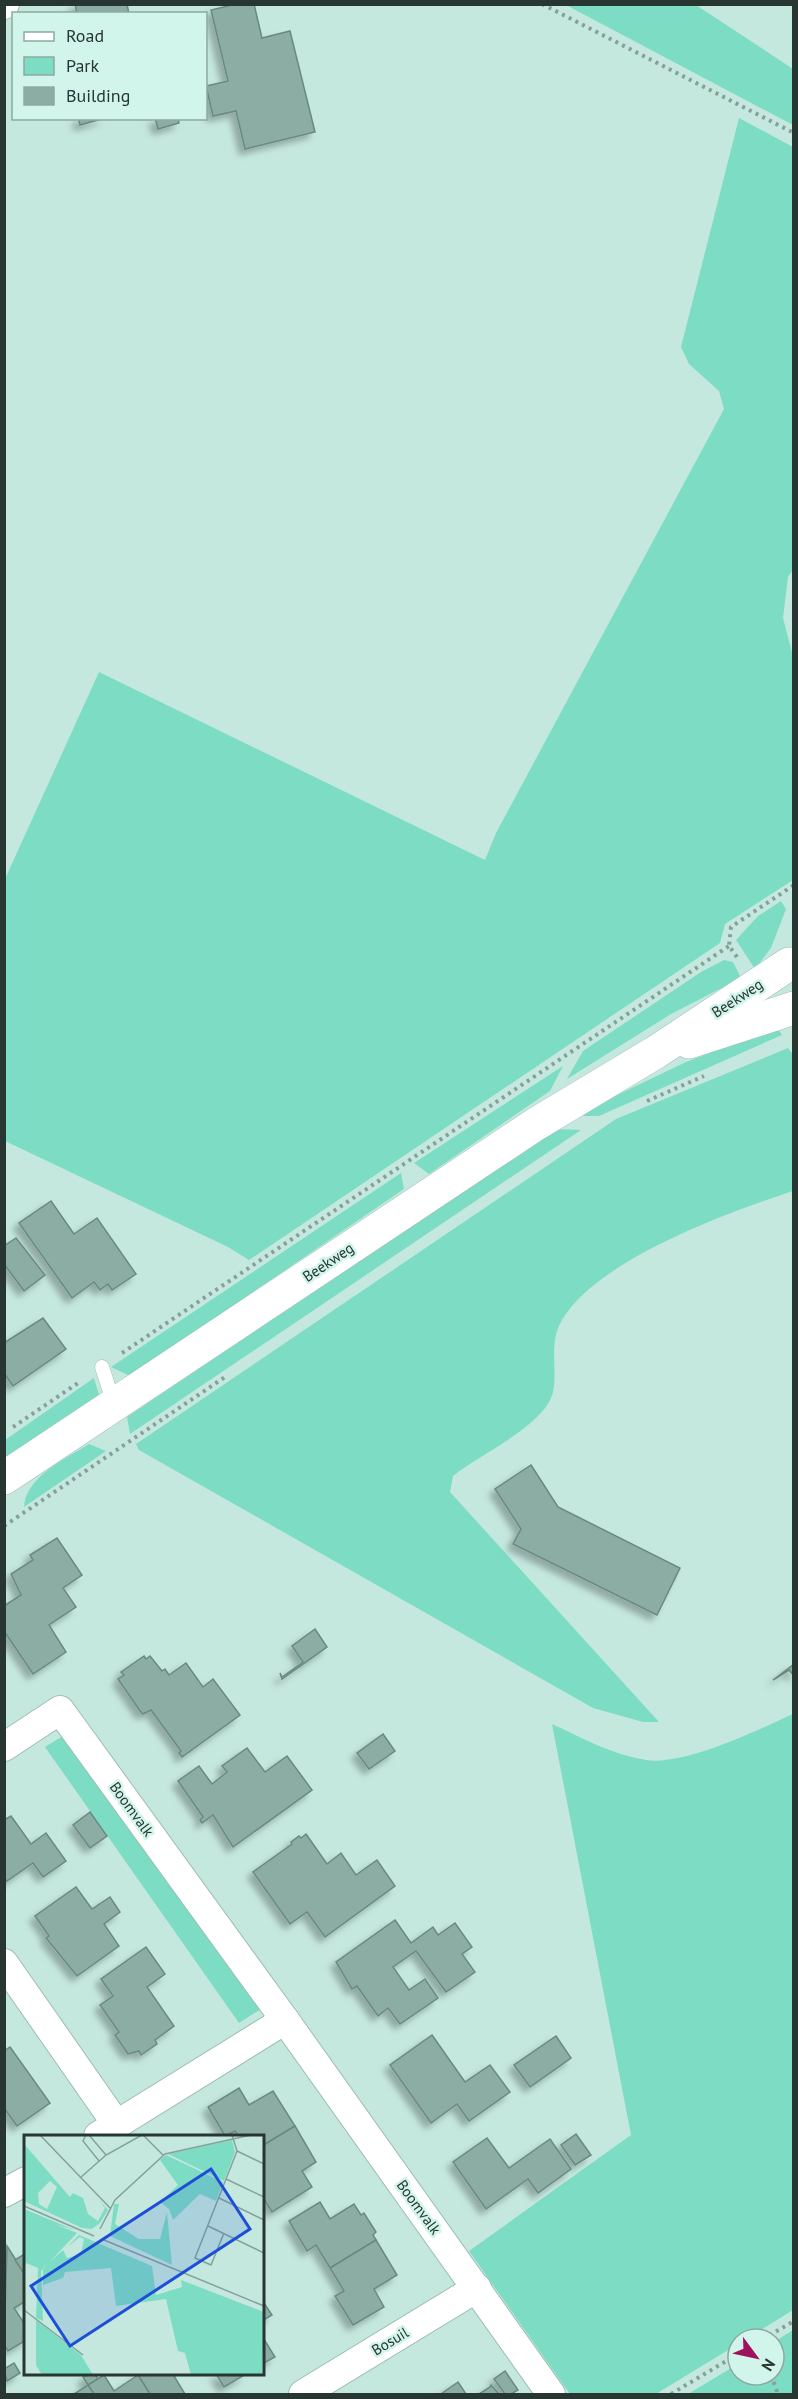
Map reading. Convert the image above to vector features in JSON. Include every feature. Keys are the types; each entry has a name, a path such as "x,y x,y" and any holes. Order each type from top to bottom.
{"main road":[{"name":"Beekweg","path":"4,1478 536,1124 656,1052 792,961"},
{"name":"Beekweg","path":"656,1052 794,1008"}],"street":[{"name":"Boomvalk","path":"4,1747 60,1710 285,2020 551,2394"},
{"path":"4,1963 108,2131 285,2020"},
{"path":"4,2193 24,2182"},
{"name":"Bosuil","path":"303,2394 477,2288"}],"lane":[{"path":"102,1366 114,1404"}],"path":[{"path":"542,4 794,134"},
{"path":"4,1432 729,946 731,927 794,885"},
{"path":"640,1104 715,1071"},
{"path":"671,2394 726,2361"}],"green space":[{"path":"566,5 696,5 793,69 793,125"},
{"path":"739,118 793,147 794,568 788,577 783,618 794,660 793,880 725,924 720,943 249,1260 228,1247 5,1141 5,879 99,672 485,860 496,833 724,409 719,391 689,364 681,347"},
{"path":"781,901 786,909 771,948 755,969 736,940 758,916"},
{"path":"724,960 733,962 741,978 671,1014 567,1079 583,1051 701,972"},
{"path":"778,1029 782,1035 599,1116 583,1116 592,1107 686,1062"},
{"path":"788,1048 794,1056 793,1191 701,1225 634,1258 604,1277 579,1298 562,1320 555,1338 553,1392 538,1417 453,1476 450,1492 659,1722 643,1722 593,1708 139,1450 136,1444 616,1119"},
{"path":"563,1066 550,1091 429,1174 414,1163"},
{"path":"555,1129 581,1130 130,1434 127,1417"},
{"path":"401,1173 404,1189 130,1376 111,1367"},
{"path":"94,1378 99,1395 5,1458 5,1440"},
{"path":"89,1444 106,1451 24,1507 26,1496 39,1477"},
{"path":"793,1714 793,2310 765,2327 726,2327 726,2351 656,2394 570,2394 469,2251 631,2135 552,1724 598,1745 646,1760 680,1758 761,1729"},
{"path":"63,1736 264,2007 239,2023 45,1747"},
{"path":"793,2330 793,2394 688,2394 726,2371 726,2387 786,2387 786,2334"}],"building":[{"path":"75,4 127,4 129,12 77,12"},
{"path":"236,4 254,4 262,38 290,31 315,132 245,149 236,111 213,116 207,86 228,81 211,10"},
{"path":"79,120 98,120 80,125"},
{"path":"156,120 178,120 179,123 158,129"},
{"path":"51,1201 74,1234 97,1218 136,1274 112,1290 108,1284 100,1290 94,1282 72,1298 19,1223"},
{"path":"16,1238 45,1275 24,1291 4,1264 4,1246"},
{"path":"43,1318 66,1349 13,1386 4,1373 4,1343"},
{"path":"531,1465 558,1507 680,1568 657,1615 513,1544 521,1529 495,1489"},
{"path":"57,1538 82,1575 63,1588 76,1607 49,1625 66,1652 33,1674 4,1631 4,1606 21,1595 11,1574 33,1560 30,1555"},
{"path":"315,1629 327,1647 282,1679 280,1673 282,1677 303,1662 292,1646"},
{"path":"144,1656 146,1659 150,1656 162,1671 165,1669 169,1675 186,1663 203,1687 213,1679 240,1715 182,1757 179,1753 181,1751 151,1710 143,1714 118,1679 124,1675 121,1672"},
{"path":"794,1664 794,1676 789,1670 773,1680"},
{"path":"383,1734 395,1751 369,1769 357,1753"},
{"path":"247,1748 265,1772 287,1756 312,1790 233,1847 213,1815 202,1823 200,1820 203,1817 178,1781 199,1766 212,1784 227,1772 222,1766"},
{"path":"90,1812 107,1836 90,1848 73,1825"},
{"path":"11,1816 31,1844 46,1833 66,1861 43,1877 33,1863 7,1881 4,1878 4,1820"},
{"path":"306,1834 327,1864 341,1853 356,1875 377,1860 395,1886 325,1937 307,1912 290,1924 253,1872 292,1844 291,1842 299,1836 301,1838"},
{"path":"76,1887 92,1909 110,1897 120,1912 104,1924 119,1946 77,1976 46,1938 49,1936 35,1916"},
{"path":"395,1920 411,1943 433,1927 438,1935 455,1923 472,1947 462,1954 475,1972 446,1992 416,1951 393,1967 409,1990 425,1979 438,1998 400,2024 388,2008 378,2016 357,1986 352,1989 336,1962"},
{"path":"146,1947 165,1974 147,1987 174,2026 155,2040 157,2044 141,2055 139,2051 128,2054 115,2035 119,2032 100,2005 113,1996 101,1979"},
{"path":"432,2035 465,2082 490,2065 510,2092 469,2121 457,2104 431,2123 390,2065"},
{"path":"556,2036 571,2058 530,2087 514,2065"},
{"path":"10,2047 50,2103 17,2126 4,2108 4,2051"},
{"path":"239,2088 249,2105 273,2091 295,2126 264,2145 264,2135 237,2135 235,2131 224,2135 208,2107"},
{"path":"295,2126 316,2162 302,2171 312,2187 272,2212 264,2199 264,2145"},
{"path":"576,2134 591,2155 575,2165 561,2145"},
{"path":"487,2138 509,2168 550,2139 571,2169 538,2193 528,2179 486,2209 453,2162"},
{"path":"320,2202 330,2219 354,2204 361,2215 364,2213 376,2232 373,2235 376,2240 330,2268 316,2245 307,2251 289,2221"},
{"path":"376,2240 397,2275 374,2289 384,2307 353,2325 335,2296 344,2291 330,2268"},
{"path":"7,2246 24,2273 24,2302 14,2308 24,2323 24,2341 8,2351 4,2344"},
{"path":"24,2254 24,2273 15,2260"},
{"path":"264,2303 272,2315 264,2320"},
{"path":"264,2339 275,2357 264,2363"},
{"path":"14,2363 20,2373 7,2381 4,2369"},
{"path":"505,2371 518,2390 511,2394 505,2394 494,2379"},
{"path":"96,2375 98,2379 88,2385 83,2377"},
{"path":"104,2375 114,2391 138,2375 150,2394 94,2394 88,2385"},
{"path":"138,2375 176,2375 174,2376 185,2394 150,2394"},
{"path":"217,2375 244,2375 224,2387"},
{"path":"458,2382 466,2394 441,2394"},
{"path":"88,2385 94,2394 74,2394"},
{"path":"491,2385 499,2394 479,2394 490,2387"}]}
